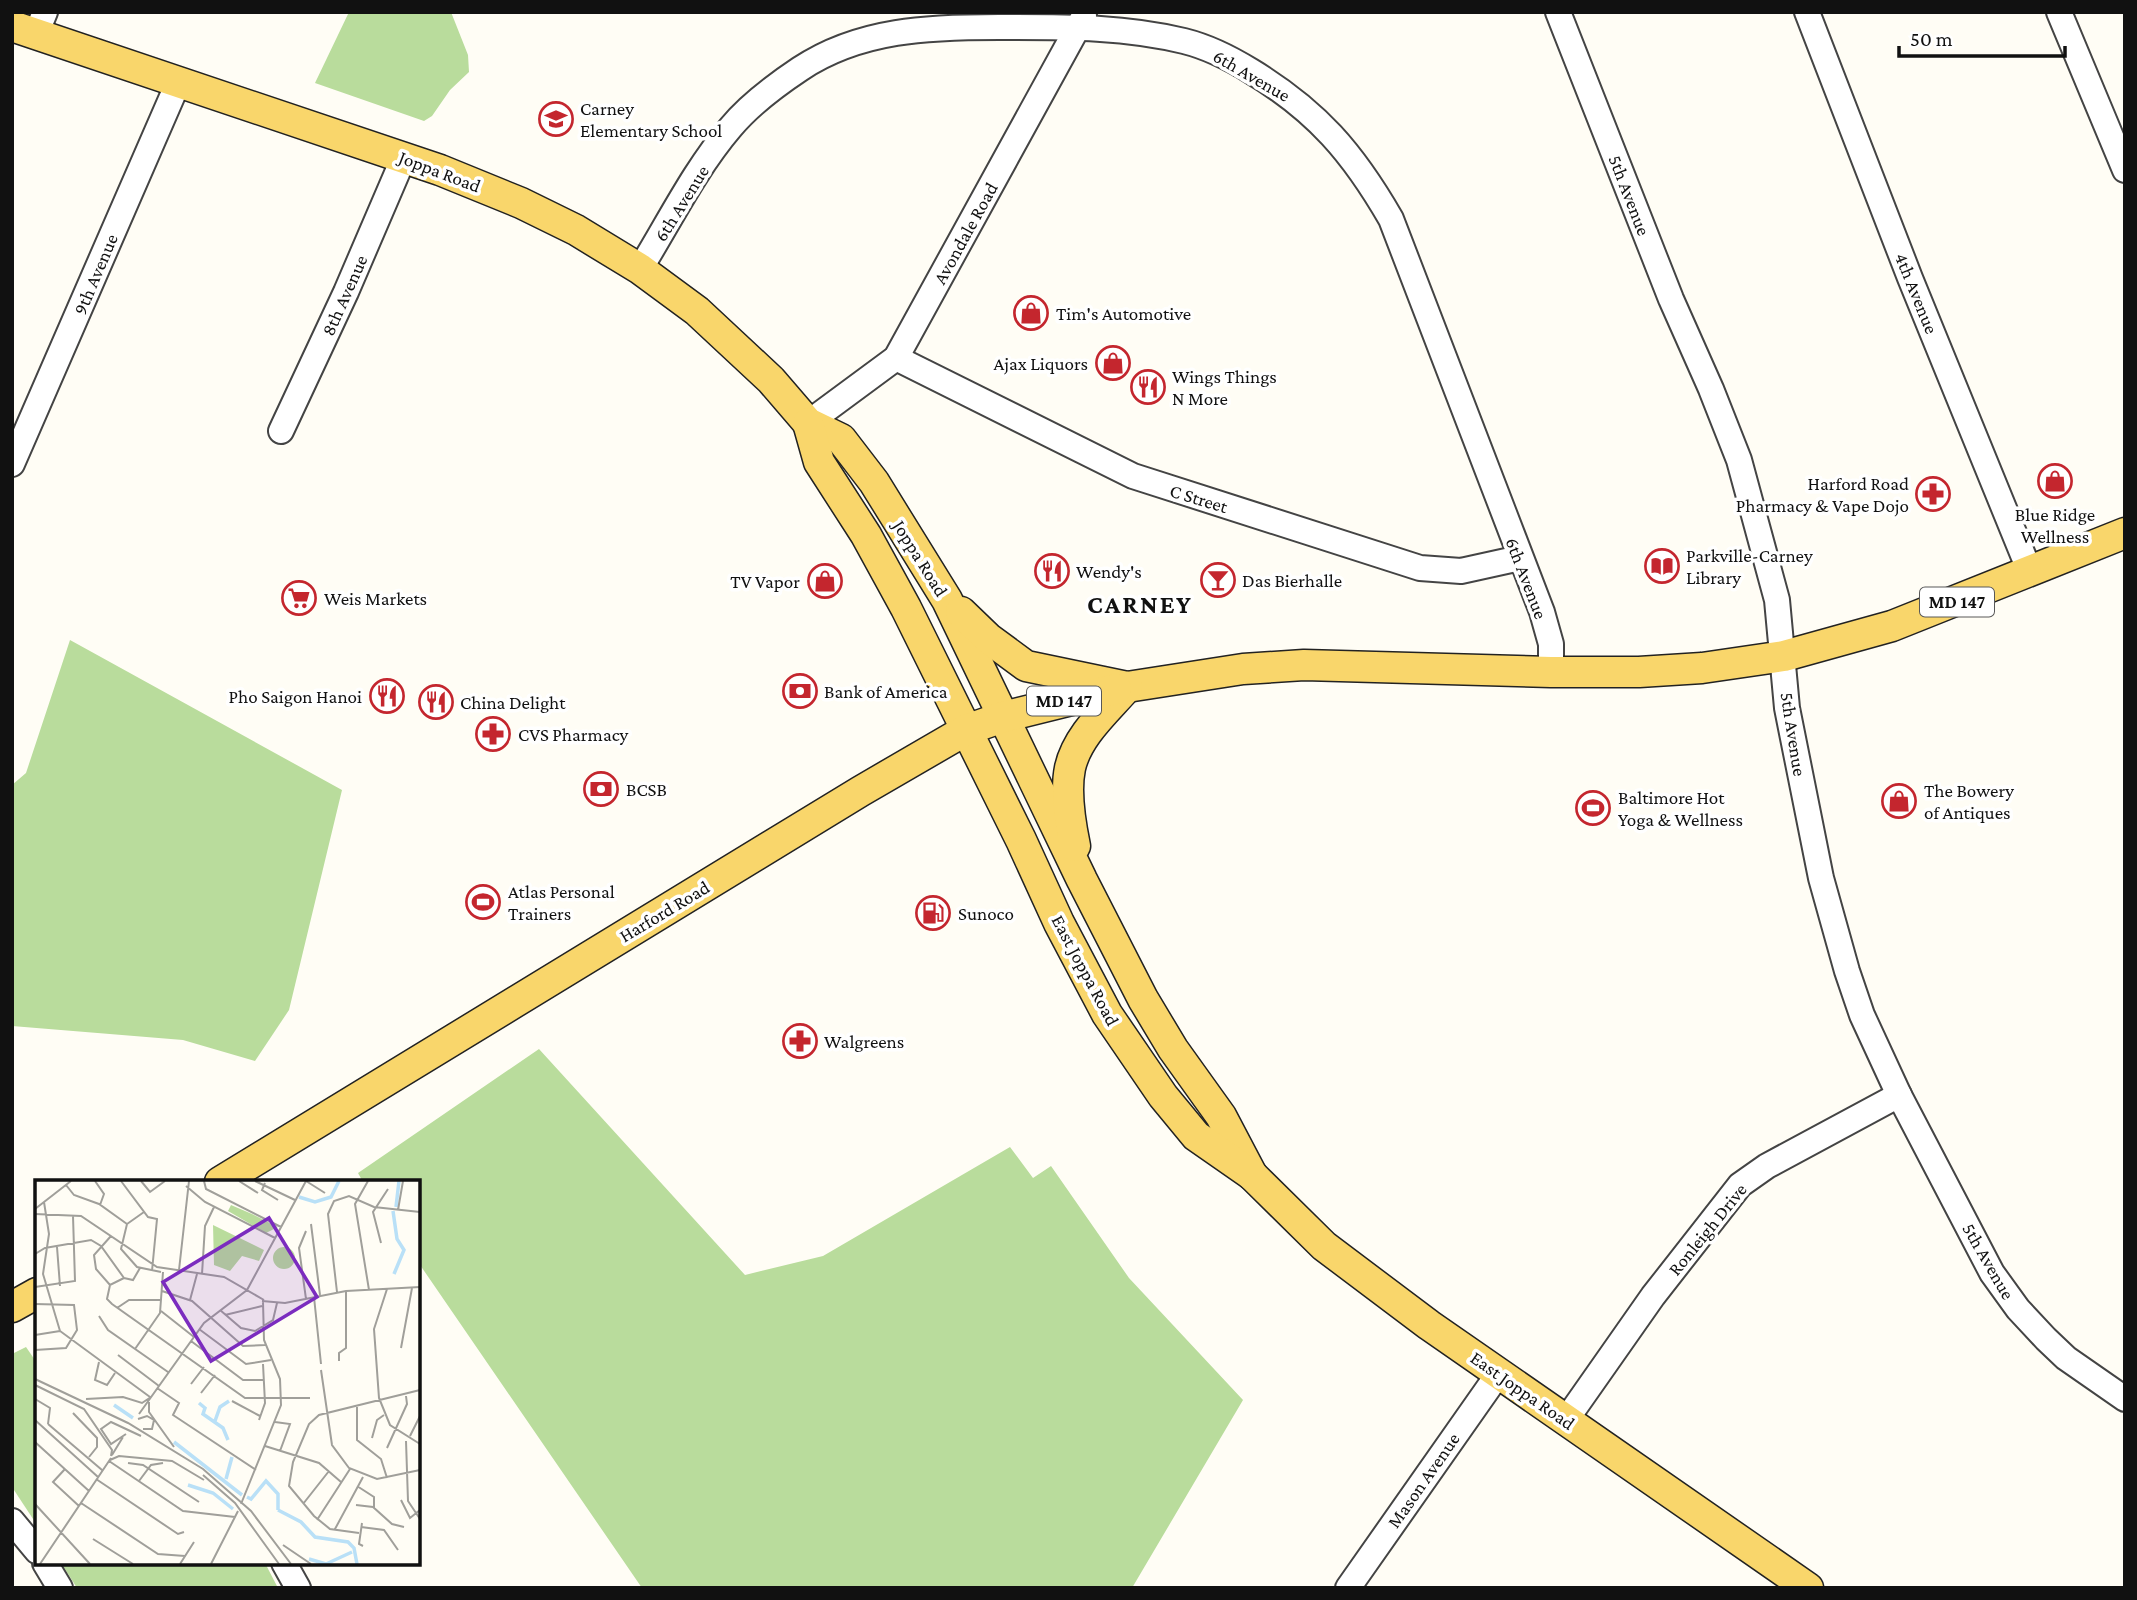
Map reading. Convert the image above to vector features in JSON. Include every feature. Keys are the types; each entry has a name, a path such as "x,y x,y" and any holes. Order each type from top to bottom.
{"main road":[{"name":"Joppa Road","path":"31,24 178,83 404,157 521,203 576,230 640,270 696,311 735,345 771,380 808,423 841,439 874,482 947,600 1003,717"},
{"name":"Joppa Road","path":"808,423 819,462 866,535 966,730"},
{"name":"MD 147","path":"1127,687 1243,669 1304,665 1639,672 1702,668 1784,656 1892,626 2125,533"},
{"path":"947,600 988,638 1026,666 1127,687"},
{"path":"1082,880 1071,824 1070,769 1078,747 1090,728 1127,687"},
{"name":"Harford Road","path":"223,1180 861,790 966,730 1003,717 1127,687"},
{"name":"East Joppa Road","path":"1003,717 1082,880 1149,1009 1173,1049 1221,1116 1252,1175"},
{"name":"East Joppa Road","path":"966,730 1059,923 1107,1014 1163,1096 1196,1136 1252,1175 1324,1246 1429,1325 1808,1588"},
{"path":"12,1307 35,1294"}],"street":[{"name":"5th Avenue","path":"1558,12 1671,299 1739,460 1777,600 1787,708 1821,878 1862,1015 1899,1095 1992,1273 2018,1309 2066,1358 2125,1399"},
{"name":"4th Avenue","path":"1807,12 2029,572"},
{"path":"2059,12 2125,170"},
{"name":"6th Avenue","path":"640,270 699,172 731,126 761,98 801,68 849,45 898,31 1082,20 1186,41 1213,51 1235,61 1290,96 1315,117 1343,146 1366,176 1391,219 1548,634 1551,644 1551,672"},
{"name":"Avondale Road","path":"808,423 896,358 1082,20"},
{"name":"9th Avenue","path":"12,464 178,83"},
{"name":"8th Avenue","path":"282,431 404,157"},
{"name":"C Street","path":"896,358 1101,462 1177,492 1420,568 1474,570 1520,558"},
{"name":"Ronleigh Drive","path":"1566,1420 1653,1296 1740,1185 1768,1166 1899,1095"},
{"name":"Mason Avenue","path":"1348,1588 1499,1373"},
{"path":"12,1521 35,1550"},
{"path":"46,1565 60,1588"},
{"path":"285,1565 298,1588"}],"green space":[{"path":"349,12 451,12 468,55 469,72 450,90 432,116 424,121 315,83"},
{"path":"70,640 342,790 289,1010 255,1061 183,1040 12,1026 12,785 26,773"},
{"path":"539,1049 745,1275 823,1256 1010,1147 1033,1178 1051,1166 1129,1278 1243,1400 1132,1588 642,1588 420,1265 420,1180 362,1180 358,1173"},
{"path":"26,1347 35,1360 35,1522 12,1487 12,1354"},
{"path":"62,1565 266,1565 278,1588 77,1588"}],"place":[{"name":"Carney Elementary School","path":"556,119"},
{"name":"Tim's Automotive","path":"1031,313"},
{"name":"Ajax Liquors","path":"1113,363"},
{"name":"Wings Things N More","path":"1148,387"},
{"name":"Blue Ridge Wellness","path":"2055,481"},
{"name":"Harford Road Pharmacy & Vape Dojo","path":"1933,494"},
{"name":"Parkville-Carney Library","path":"1662,566"},
{"name":"Wendy's","path":"1052,571"},
{"name":"Das Bierhalle","path":"1218,580"},
{"name":"TV Vapor","path":"825,581"},
{"name":"Weis Markets","path":"299,598"},
{"name":"Bank of America","path":"800,691"},
{"name":"Pho Saigon Hanoi","path":"387,696"},
{"name":"China Delight","path":"436,702"},
{"name":"CVS Pharmacy","path":"493,734"},
{"name":"BCSB","path":"601,789"},
{"name":"The Bowery of Antiques","path":"1899,801"},
{"name":"Baltimore Hot Yoga & Wellness","path":"1593,808"},
{"name":"Atlas Personal Trainers","path":"483,902"},
{"name":"Sunoco","path":"933,913"},
{"name":"Walgreens","path":"800,1041"}],"district":[{"name":"CARNEY","path":"1140,604"}]}
